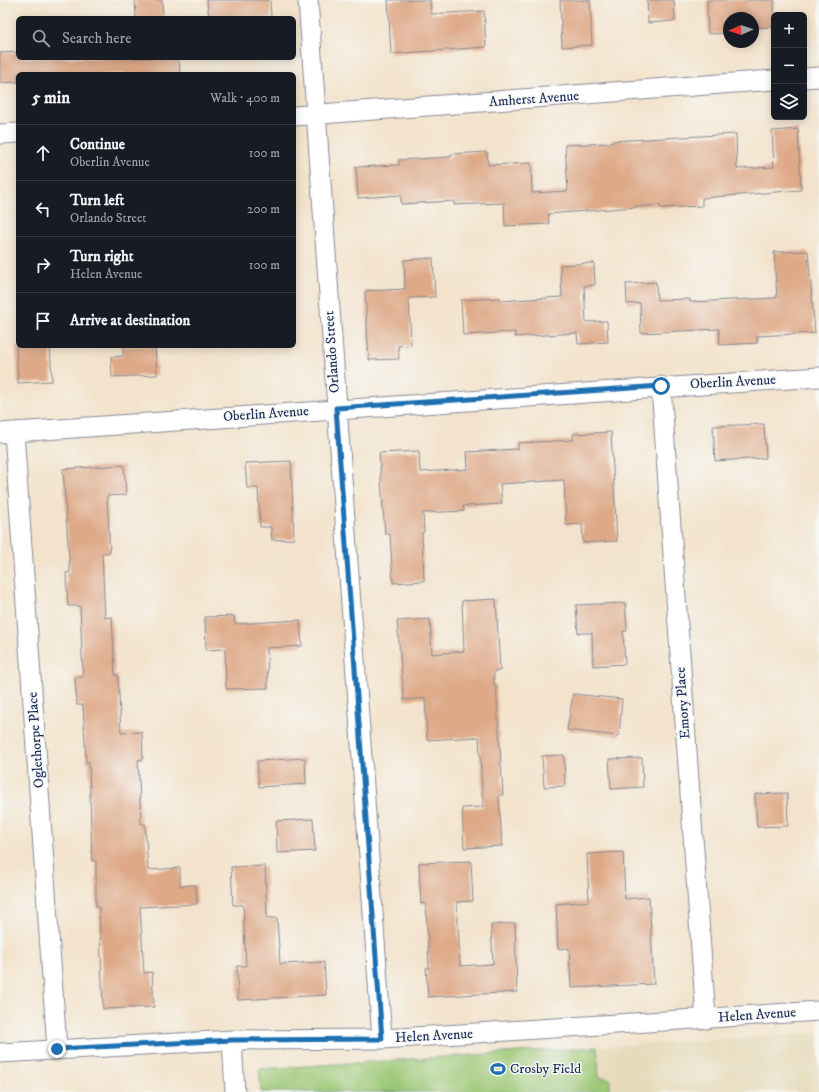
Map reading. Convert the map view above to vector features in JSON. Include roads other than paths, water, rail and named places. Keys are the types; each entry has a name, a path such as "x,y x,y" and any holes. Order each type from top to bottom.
{"street":[{"name":"Orlando Street","path":"308,0 382,1039"},
{"path":"807,78 819,77"},
{"name":"Amherst Avenue","path":"296,116 771,80"},
{"path":"0,134 16,133"},
{"name":"Oberlin Avenue","path":"7,432 336,408 819,377"},
{"name":"Emory Place","path":"661,386 706,1019"},
{"name":"Oglethorpe Place","path":"7,432 57,1049"},
{"name":"Helen Avenue","path":"0,1053 232,1040 382,1039 819,1011"},
{"path":"232,1040 235,1092"}],"place":[{"name":"Crosby Field","path":"498,1069"}]}
